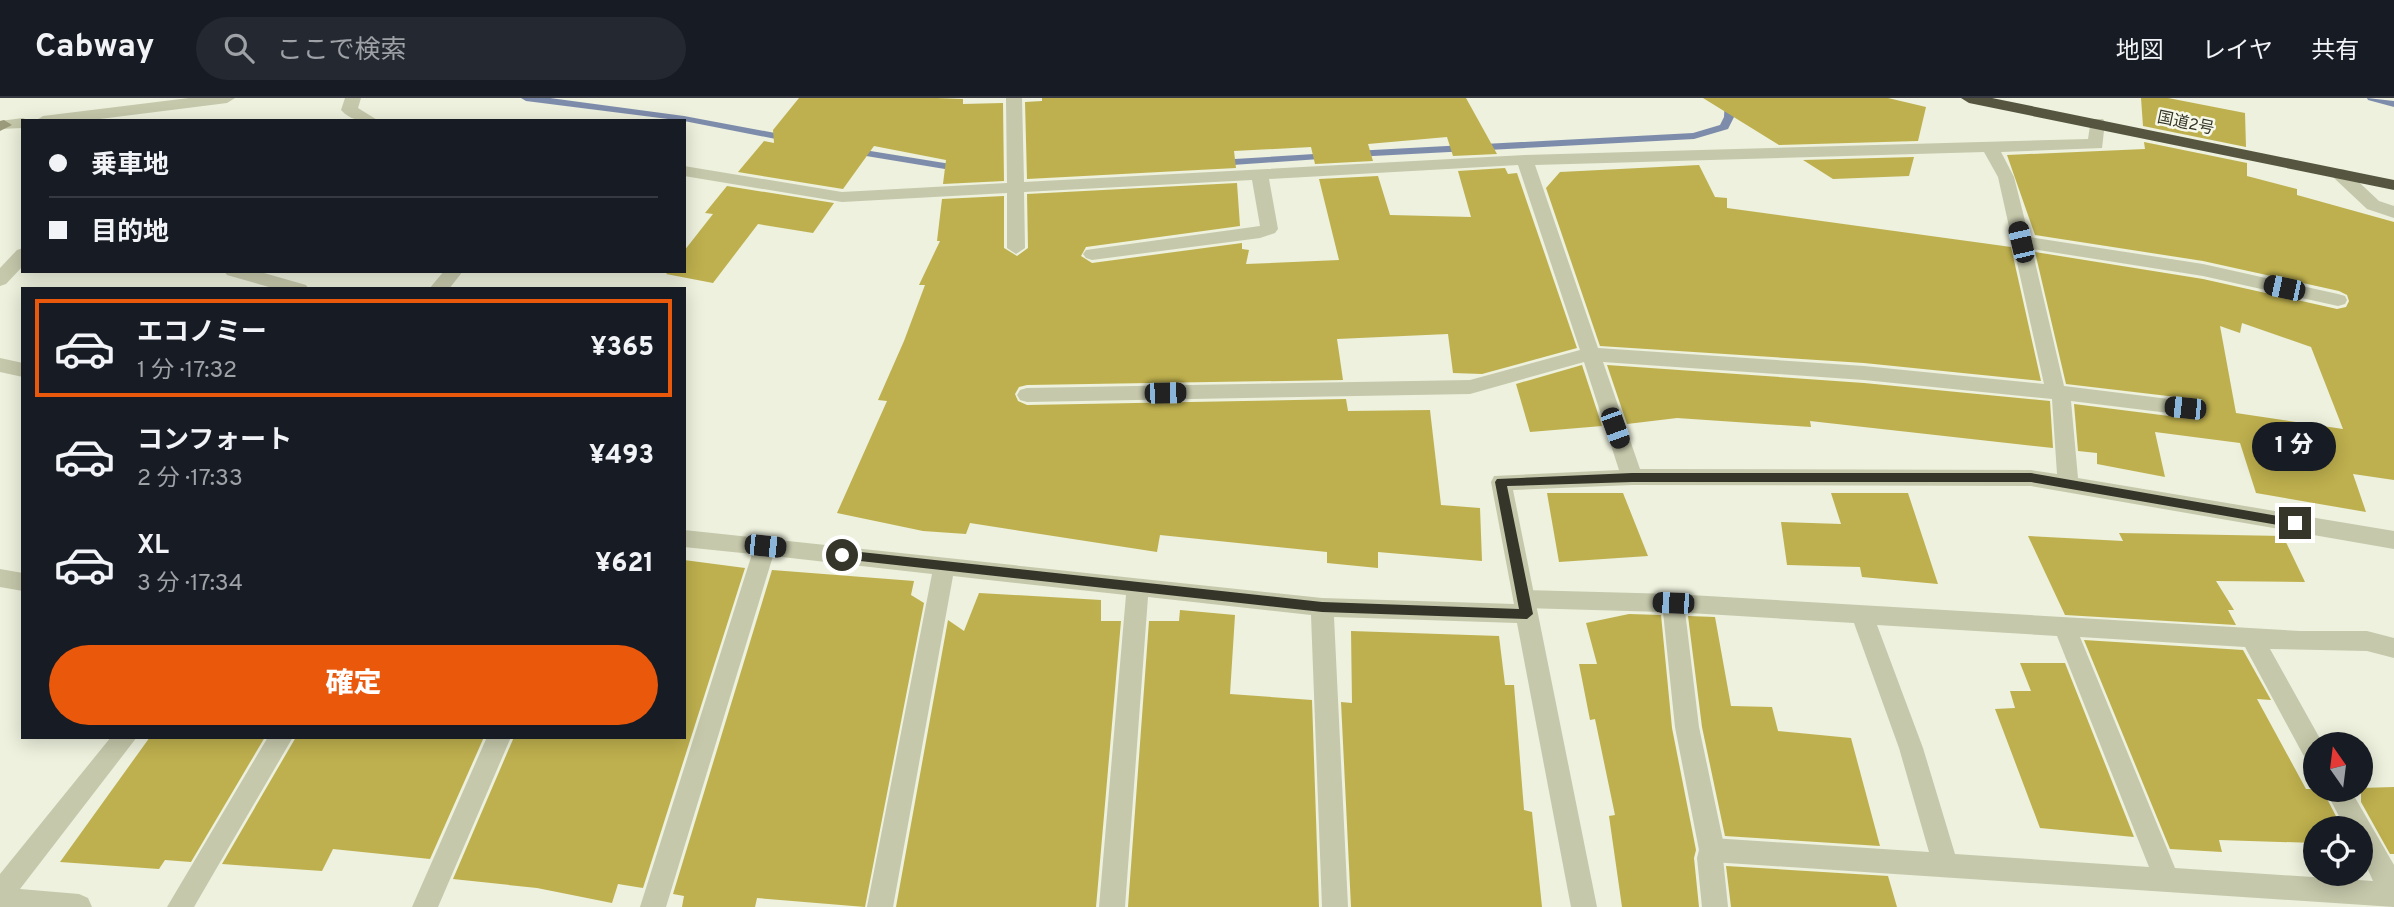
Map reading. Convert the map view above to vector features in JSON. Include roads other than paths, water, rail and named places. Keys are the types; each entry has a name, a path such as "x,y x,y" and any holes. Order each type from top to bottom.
{"highway":[{"name":"国道2号","path":"1969,98 2097,122 2394,185"}],"street":[{"path":"76,119 143,115 227,98"},
{"path":"353,98 349,110 362,119"},
{"path":"1014,98 1016,247"},
{"path":"686,172 842,197 1015,179 1260,175 1525,160 2096,144 2097,122"},
{"path":"2,126 21,123"},
{"path":"1990,147 2006,177 2058,394 2067,484"},
{"path":"1525,160 1632,477"},
{"path":"2340,174 2373,205 2394,212"},
{"path":"1092,254 1269,229 1260,175"},
{"path":"2021,242 2203,270 2337,300"},
{"path":"0,280 21,256"},
{"path":"240,273 293,287"},
{"path":"440,287 452,273"},
{"path":"1027,395 1470,387 1589,354 1864,373 2185,408"},
{"path":"0,365 21,370"},
{"path":"1584,907 1501,482 1632,477 2031,478 2394,540"},
{"path":"686,538 1322,607 1673,603 2252,638 2367,641 2394,648"},
{"path":"653,907 765,546"},
{"path":"880,907 944,566"},
{"path":"0,578 21,582"},
{"path":"1112,907 1138,586"},
{"path":"1673,603 1687,727 1712,850 1710,858 1715,907"},
{"path":"1322,607 1335,907"},
{"path":"1862,615 1911,748 1946,866"},
{"path":"2065,627 2167,880"},
{"path":"2252,638 2304,732"},
{"path":"0,894 123,739"},
{"path":"180,907 280,739"},
{"path":"425,907 498,739"},
{"path":"1712,850 2392,895 2373,851"},
{"path":"0,900 79,907"}],"waterway":[{"path":"526,98 684,119"},
{"path":"1354,154 1694,136 1724,127 1729,117 1730,98"},
{"path":"2372,98 2394,104"},
{"path":"686,119 791,139"},
{"path":"852,151 963,169"},
{"path":"1218,163 1330,156"}]}
